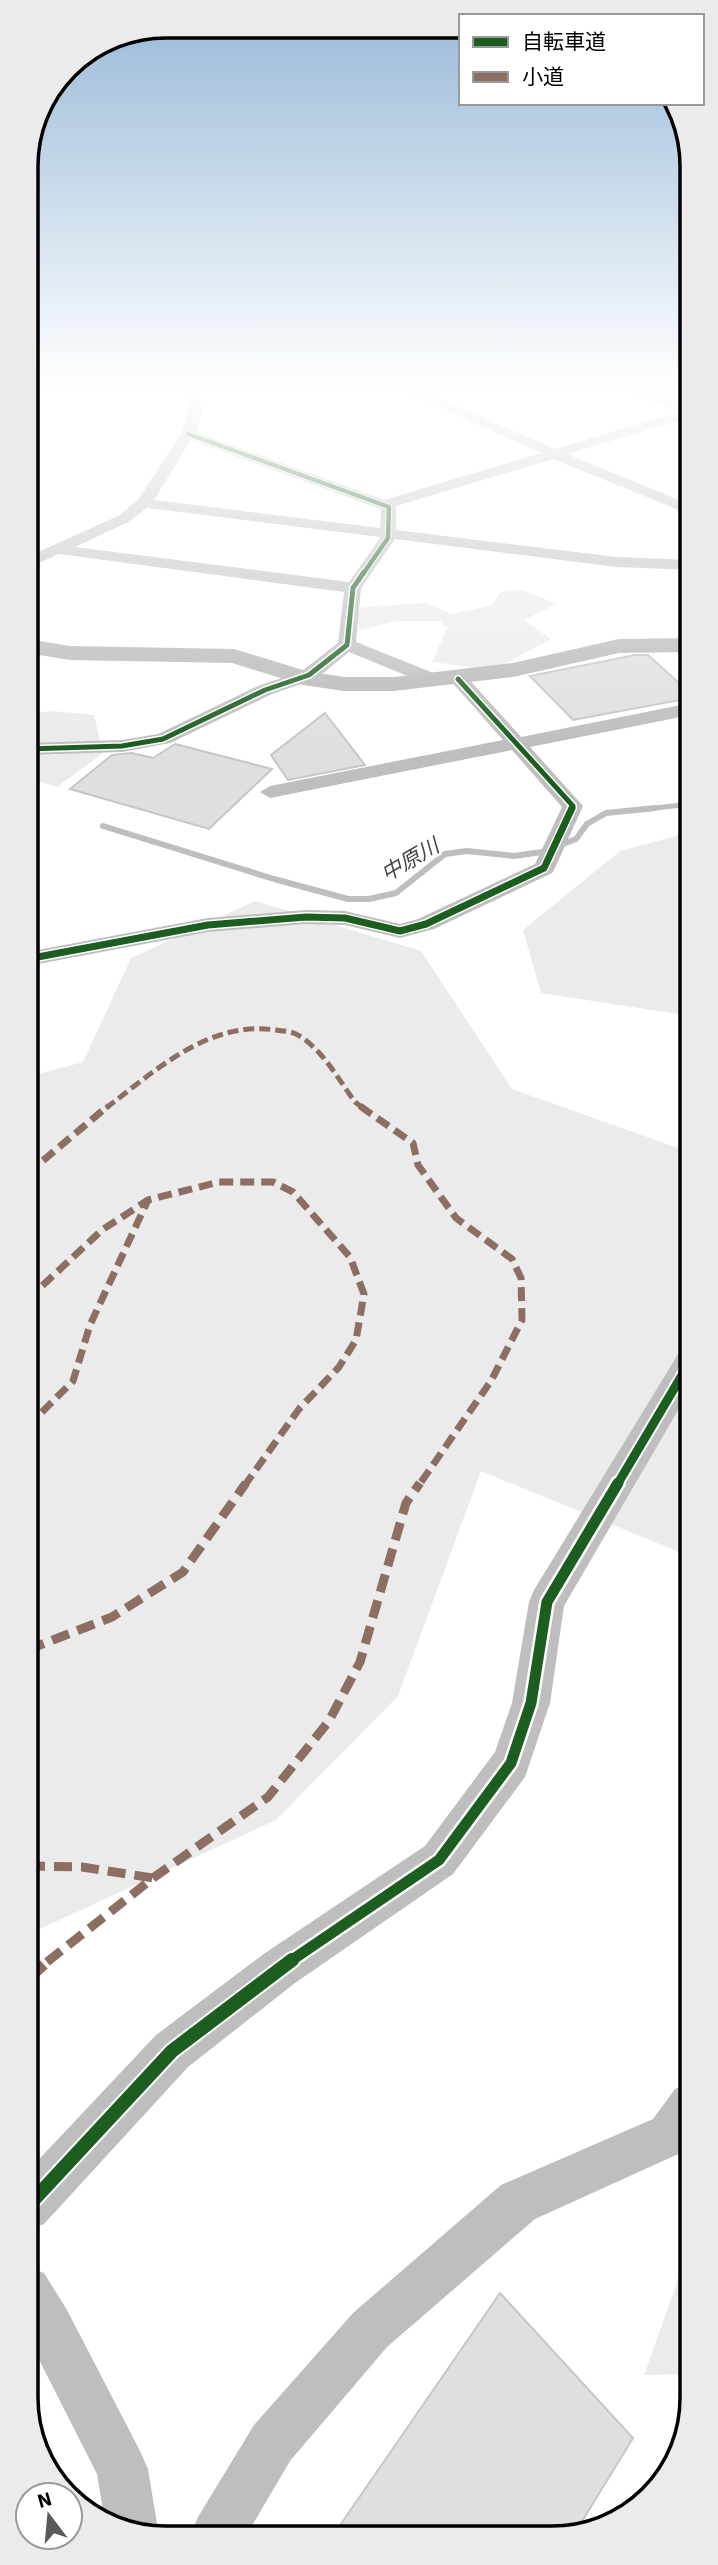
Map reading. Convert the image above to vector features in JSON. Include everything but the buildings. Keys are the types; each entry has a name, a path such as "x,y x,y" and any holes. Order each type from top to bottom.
{"street":[{"path":"39,557 123,519 139,507"},
{"path":"174,507 617,562 680,565"},
{"path":"39,749 122,746 163,739 265,690 303,678 347,645 354,588 388,538 388,507"},
{"path":"55,549 354,588"},
{"path":"39,957 208,925 278,919 345,918 400,931 426,924 544,868 573,806 514,743 446,679 347,645"},
{"path":"39,648 70,653 233,656 303,678 344,684 394,684 513,670 619,646 680,645"},
{"path":"270,792 680,711"},
{"path":"38,2195 172,2051 280,1968 439,1860 511,1763 531,1703 547,1602 679,1379"},
{"path":"224,2526 272,2443 370,2330 518,2202 669,2135 679,2121"},
{"path":"38,2308 122,2469 132,2522"}],"shaded area":[{"path":"522,590 557,604 524,620 551,639 493,670 432,662 447,628 440,621 397,621 360,630 356,619 361,607 425,603 453,614 492,605 501,592"},
{"path":"53,711 94,715 103,753 57,787 39,781 39,713"},
{"path":"680,835 680,1014 541,993 523,930 620,851"},
{"path":"255,901 421,951 512,1089 680,1148 679,1552 481,1471 398,1696 276,1820 38,1930 39,1074 83,1062 131,958"},
{"path":"679,2277 679,2374 644,2375"}],"waterway":[{"name":"中原川","path":"638,810 680,805"},
{"name":"中原川","path":"103,826 274,879 348,899 369,899 396,893 445,854 467,851 514,856 542,852 576,839 587,824 606,813 655,808"}],"marked path":[{"path":"38,1970 153,1878 268,1797 329,1721 360,1662 406,1503 491,1381 522,1320 521,1278 512,1259 456,1218 418,1165 413,1143 355,1102 315,1048 294,1033 262,1028 216,1034 176,1056 83,1124 39,1164"},
{"path":"38,1289 102,1230 148,1200 219,1182 273,1182 293,1192 350,1257 364,1294 356,1340 339,1367 299,1409 183,1572 112,1617 38,1646"},
{"path":"38,1416 73,1381 90,1325 148,1200"},
{"path":"38,1866 82,1867 153,1878"}],"cycle path":[{"path":"39,749 122,746 163,739 265,690 309,675 347,645 353,588 388,538 388,507"},
{"path":"39,957 208,925 306,917 345,918 400,931 426,924 544,868 573,806 458,679"},
{"path":"38,2195 172,2051 280,1968 439,1860 511,1763 531,1703 547,1602 679,1379"}]}
